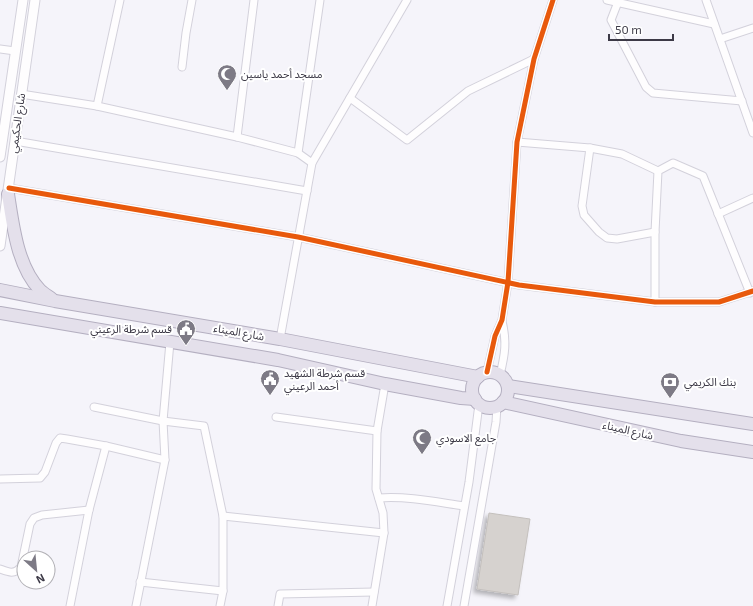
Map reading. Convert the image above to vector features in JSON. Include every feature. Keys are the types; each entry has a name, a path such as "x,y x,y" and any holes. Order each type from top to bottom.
{"highway":[{"path":"8,191 14,229 28,273 41,291 55,301"},
{"name":"شارع الميناء","path":"0,290 55,301 483,375"},
{"name":"شارع الميناء","path":"0,313 278,360 385,384 477,402"},
{"path":"494,372 500,375 505,379 508,386 508,394 500,404 491,408 485,407 477,402 472,392 474,384 483,375 494,372"},
{"path":"508,386 753,424"},
{"name":"شارع الميناء","path":"500,404 681,441 753,452"}],"street":[{"name":"شارع الحكيمي","path":"0,157 2,126 23,0"},
{"name":"شارع الحكيمي","path":"0,246 35,0"},
{"path":"97,106 120,0"},
{"path":"182,67 192,0"},
{"path":"237,137 254,0"},
{"path":"298,153 320,0"},
{"path":"280,339 312,163 407,0"},
{"path":"483,375 495,336 502,320 508,282 517,142 534,59 553,0"},
{"path":"607,0 714,24"},
{"path":"706,0 753,133"},
{"path":"618,2 612,20 646,87 654,92 742,101"},
{"path":"720,39 753,28"},
{"path":"0,49 15,50"},
{"path":"350,98 407,140 468,91 534,59"},
{"path":"21,94 97,106 237,137 298,153 312,163"},
{"path":"15,141 307,191"},
{"path":"517,142 590,148 622,154 658,171"},
{"path":"590,148 582,206 584,215 599,232 607,238 617,239 655,232"},
{"path":"8,191 298,237 519,284 655,302 719,302 752,292 703,176 673,163 658,171"},
{"path":"655,302 655,232 658,171"},
{"path":"718,214 753,198"},
{"path":"500,375 505,356 506,336 502,320"},
{"path":"136,606 164,460 163,421 170,342"},
{"path":"372,606 384,533 383,514 380,498 376,489 377,431 385,384"},
{"path":"447,606 464,506 477,402"},
{"path":"464,606 500,404"},
{"path":"94,407 163,421 204,426 223,516 223,591 220,606"},
{"path":"276,417 377,431"},
{"path":"0,479 40,478 45,472 56,443 60,438 106,446 164,460"},
{"path":"70,606 89,510 106,446"},
{"path":"380,498 408,498 464,506"},
{"path":"0,569 10,573 17,571 21,567 30,524 34,518 42,515 89,510"},
{"path":"223,516 384,533"},
{"path":"140,582 223,591"},
{"path":"278,606 280,594 374,592"}],"building":[{"path":"489,513 530,519 518,595 477,589"}],"cycle path":[{"path":"487,372 495,336 502,320 508,282 517,142 534,59 553,0"},
{"path":"9,188 298,237 519,285 655,302 719,302 753,291"}],"place":[{"name":"مسجد أحمد ياسين","path":"227,91"},
{"name":"قسم شرطة الرعيني","path":"186,346"},
{"name":"قسم شرطة الشهيد أحمد الرعيني","path":"270,396"},
{"name":"بنك الكريمي","path":"670,399"},
{"name":"جامع الاسودي","path":"422,455"}]}
